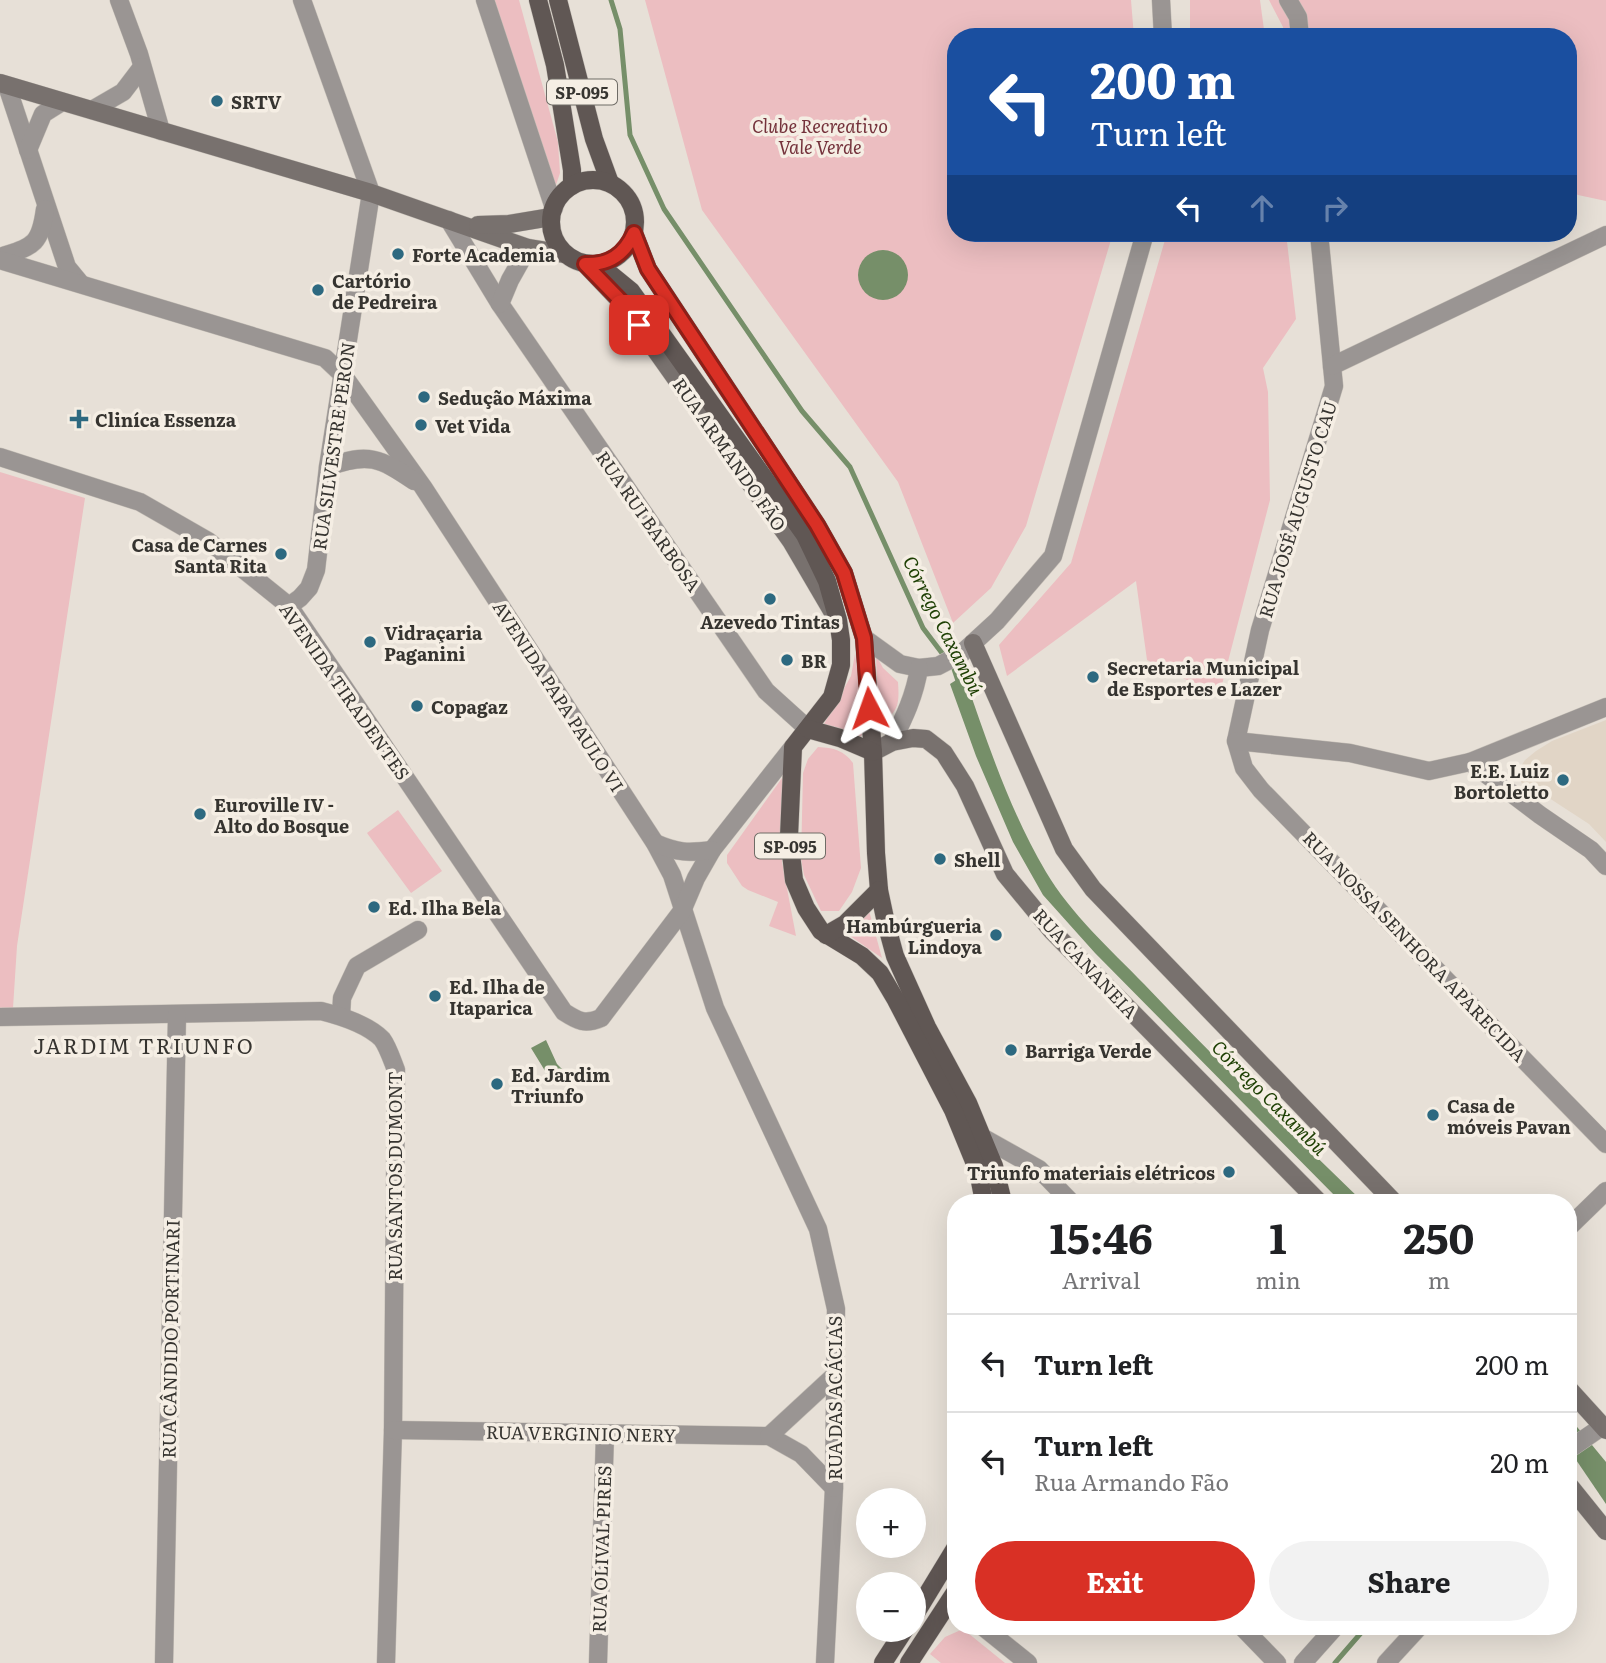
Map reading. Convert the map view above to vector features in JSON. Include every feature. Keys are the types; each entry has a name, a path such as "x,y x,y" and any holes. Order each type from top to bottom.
{"main road":[{"name":"SP-095","path":"538,0 555,65 572,170 572,186"},
{"name":"SP-095","path":"558,0 594,139 610,183 626,196 632,207 634,233 648,269 817,525 844,573 864,638 873,752 879,890 895,956 927,1027 968,1103 994,1166 1001,1194"},
{"path":"610,183 594,180 572,186 562,194 553,213 552,231 556,243 565,254 591,264 631,291 805,535 827,581 838,620 841,665 832,697 793,747"},
{"path":"591,264 610,261 621,254 634,233"},
{"path":"808,730 840,738 873,752"},
{"name":"SP-095","path":"793,747 789,836 794,880 806,908 826,935 862,956 880,973 953,1110 978,1171 982,1194"},
{"path":"826,935 845,924 879,890"},
{"path":"926,1596 947,1562"},
{"path":"909,1663 947,1609"},
{"path":"883,1663 897,1642"}],"street":[{"path":"119,0 160,131"},
{"path":"302,0 371,193"},
{"path":"468,226 509,224 553,213 485,0"},
{"path":"1161,0 1163,28"},
{"path":"1288,0 1298,17 1299,28"},
{"path":"92,110 123,92 142,67"},
{"path":"4,84 371,193 527,248 565,254"},
{"path":"4,84 67,267 81,284"},
{"path":"28,150 43,114 62,103"},
{"name":"RUA SILVESTRE PERON","path":"289,606 309,588 316,570 328,467 371,193"},
{"path":"0,259 31,247 42,230 45,205"},
{"name":"RUA RUI BARBOSA","path":"449,220 500,304 766,691 808,730"},
{"path":"1332,366 1606,235"},
{"path":"864,638 900,664 919,668 939,666 967,648 997,621 1053,556 1142,242"},
{"name":"RUA JOSÉ AUGUSTO CAU","path":"1236,741 1260,629 1334,386 1320,242"},
{"path":"500,304 527,248"},
{"name":"AVENIDA PAPA PAULO VI","path":"0,259 326,358 343,375 423,487 655,843 671,875 682,911"},
{"name":"AVENIDA TIRADENTES","path":"0,457 139,502 208,541 289,606 564,1012 590,1023 601,1017 682,911"},
{"name":"AVENIDA PAPA PAULO VI","path":"328,467 352,458 374,459 400,471 423,487"},
{"path":"967,648 1064,849 1093,889 1386,1194"},
{"path":"892,742 908,709 919,668"},
{"path":"1236,741 1350,752 1429,771 1471,762 1606,708"},
{"name":"RUA CANANEIA","path":"873,752 892,742 913,738 926,739 944,753 965,786 1005,874 1052,931 1311,1194"},
{"name":"RUA NOSSA SENHORA APARECIDA","path":"1236,741 1244,768 1261,790 1606,1144"},
{"path":"682,911 712,850 793,747"},
{"path":"1471,762 1591,850 1606,866"},
{"path":"655,843 675,852 712,850"},
{"name":"RUA DAS ACÁCIAS","path":"682,911 715,1008 818,1229 836,1309 834,1488 825,1663"},
{"path":"341,1016 342,998 357,966 418,930"},
{"name":"RUA SANTOS DUMONT","path":"0,1017 321,1011 341,1016 383,1040 396,1069 393,1430 386,1663"},
{"name":"RUA CÂNDIDO PORTINARI","path":"164,1663 177,1015"},
{"path":"982,1137 1039,1169 1063,1194"},
{"path":"1577,1219 1606,1191"},
{"path":"769,1436 835,1375"},
{"path":"1577,1398 1604,1428 1577,1444"},
{"name":"RUA VERGINIO NERY","path":"393,1430 769,1436 801,1454 834,1488"},
{"name":"RUA OLIVAL PIRES","path":"598,1663 605,1434"},
{"path":"1577,1495 1606,1531"},
{"path":"993,1635 1028,1663"},
{"path":"1250,1635 1277,1663"},
{"path":"1303,1663 1328,1635"},
{"path":"1386,1663 1412,1635"}],"shaded area":[{"path":"883,250 901,257 908,275 901,293 883,300 865,293 858,275 865,257"},
{"path":"964,675 1000,776 1021,825 1046,872 1067,902 1198,1040 1355,1194 1333,1194 1095,953 1043,895 1013,842 976,756 950,684"},
{"name":"E.E. Luiz Bortoletto","path":"1606,720 1606,842 1589,824 1523,785 1516,774 1525,760 1552,741"},
{"path":"546,1040 557,1064 564,1071 550,1079 531,1048"},
{"path":"1577,1427 1606,1462 1606,1504 1577,1461"}],"green space":[{"path":"492,0 519,0 558,142 560,173 554,191"},
{"name":"Clube Recreativo Vale Verde","path":"645,0 1131,0 1133,28 947,28 947,242 1110,242 1026,526 991,588 953,623 898,482 702,210"},
{"path":"1190,0 1260,0 1264,28 1190,28"},
{"path":"1269,0 1606,0 1606,201 1577,194 1577,28 1283,27"},
{"path":"1164,242 1287,242 1296,319 1263,368 1268,392 1270,500 1219,696 1147,660 1136,581 1007,676 999,645 1071,563"},
{"path":"0,472 85,498 17,946 13,1008 0,1008"},
{"path":"855,654 860,689 860,737 824,724 851,676"},
{"path":"876,655 883,668 898,682 897,704 894,712 885,720 880,719 878,712"},
{"path":"818,747 838,750 853,763 861,868 852,892 839,911 821,911 804,875 801,859 803,773 808,759"},
{"path":"782,778 782,862 796,936 769,926 778,902 742,886 727,863 727,855"},
{"path":"398,810 442,871 411,893 367,833"},
{"path":"868,907 882,958 840,929"},
{"path":"970,1635 1005,1663 941,1663 930,1654 945,1637"}],"waterway":[{"name":"Córrego Caxambú","path":"611,0 620,29 630,135 664,209 802,411 850,467 923,628 954,669 959,684"},
{"path":"1335,1663 1359,1635"}],"place":[{"name":"SRTV","path":"217,101"},
{"name":"Forte Academia","path":"398,254"},
{"name":"Cartório de Pedreira","path":"318,290"},
{"name":"Sedução Máxima","path":"424,397"},
{"name":"Cliníca Essenza","path":"79,419"},
{"name":"Vet Vida","path":"421,425"},
{"name":"Casa de Carnes Santa Rita","path":"281,554"},
{"name":"Azevedo Tintas","path":"770,599"},
{"name":"Vidraçaria Paganini","path":"370,642"},
{"name":"BR","path":"787,660"},
{"name":"Secretaria Municipal de Esportes e Lazer","path":"1093,677"},
{"name":"Copagaz","path":"417,706"},
{"name":"E.E. Luiz Bortoletto","path":"1563,780"},
{"name":"Euroville IV - Alto do Bosque","path":"200,814"},
{"name":"Shell","path":"940,859"},
{"name":"Ed. Ilha Bela","path":"374,907"},
{"name":"Hambúrgueria Lindoya","path":"996,935"},
{"name":"Ed. Ilha de Itaparica","path":"435,996"},
{"name":"Barriga Verde","path":"1011,1050"},
{"name":"Ed. Jardim Triunfo","path":"497,1084"},
{"name":"Casa de móveis Pavan","path":"1433,1115"},
{"name":"Triunfo materiais elétricos","path":"1229,1172"}],"district":[{"name":"JARDIM TRIUNFO","path":"144,1044"}],"route":[{"path":"639,325 624,304 585,264 610,261 621,254 634,233 648,269 817,525 844,573 864,638 869,708"}]}
